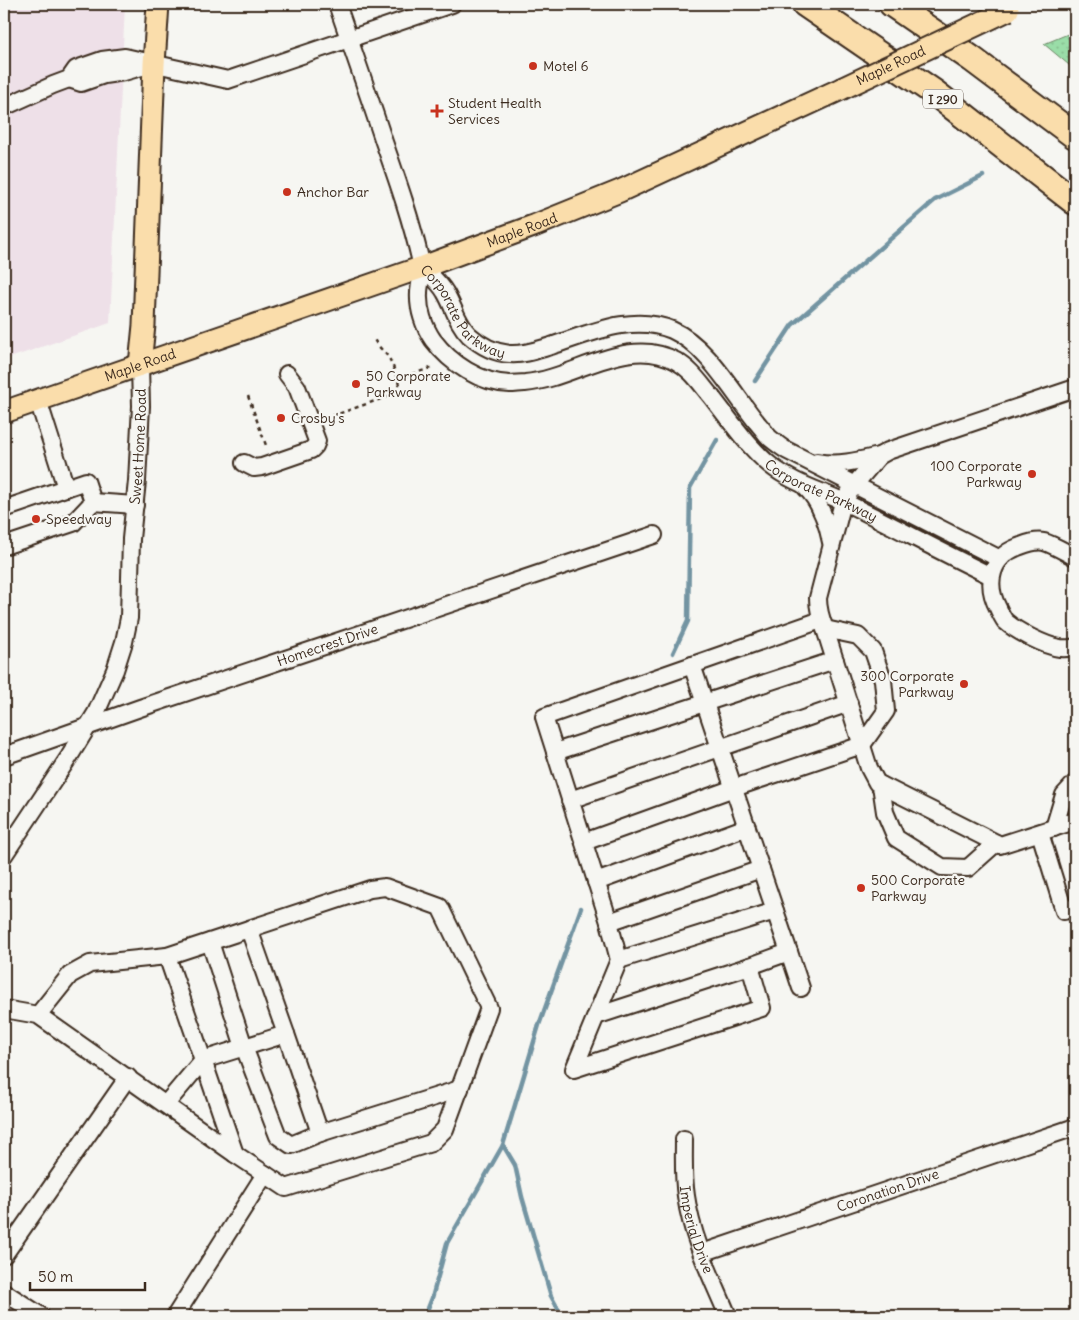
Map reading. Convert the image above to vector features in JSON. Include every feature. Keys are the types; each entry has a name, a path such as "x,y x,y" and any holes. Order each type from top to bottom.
{"highway":[{"name":"I 290","path":"805,4 935,93 1075,202"},
{"path":"892,4 972,59 1075,136"}],"main road":[{"name":"Sweet Home Road","path":"140,365 144,325 158,4"},
{"name":"Maple Road","path":"4,412 422,267 620,192 1014,7"}],"street":[{"path":"337,4 407,208 422,267"},
{"path":"5,103 69,79 82,83 104,75 154,64 228,80 452,4"},
{"name":"Corporate Parkway","path":"422,267 444,290 459,322 469,335 483,346 498,352 510,354 529,352 626,324 657,326 682,336 697,347 710,361 771,439 786,450 1000,559"},
{"name":"Corporate Parkway","path":"422,267 419,294 422,320 432,339 442,351 456,364 475,375 496,382 510,384 532,382 626,353 663,355 678,362 692,373 754,450 770,466 789,478 843,502 991,576"},
{"name":"Sweet Home Road","path":"4,855 96,713 121,653 127,631 130,601 131,539 141,406 140,365"},
{"path":"244,463 254,468 311,450 315,446 317,441 297,388 287,374"},
{"path":"806,460 842,464 878,456 1075,388"},
{"path":"718,405 734,393"},
{"path":"38,400 66,488"},
{"path":"878,456 843,502 818,598 818,608 823,625 869,768 877,783 1000,845 1075,821"},
{"path":"4,509 86,481 93,502"},
{"path":"801,483 811,492 825,518 832,545"},
{"path":"4,546 73,522 93,502 135,505"},
{"name":"Homecrest Drive","path":"4,756 140,708 654,535"},
{"path":"1075,557 1044,542 1032,542 1014,549 1000,559 991,576 996,603 1004,620 1015,629 1050,646 1062,649 1075,647"},
{"path":"584,842 734,788 862,745 886,711 883,680 873,651 858,636 823,625 692,665 544,717 609,922 618,960 574,1069 762,1008 750,966"},
{"path":"555,752 835,660"},
{"path":"692,665 801,988"},
{"path":"570,800 849,703"},
{"path":"1075,783 1064,795 1047,830 1064,911 1075,907"},
{"path":"881,785 885,812 896,838 942,867 968,868 996,843"},
{"path":"596,882 747,827"},
{"path":"609,922 761,868"},
{"path":"4,1009 38,1014 286,1188 431,1142 446,1130 489,1008 440,907 385,887 370,889 167,956 90,964 70,976 38,1014"},
{"path":"618,960 775,912"},
{"path":"249,929 320,1133"},
{"path":"210,942 244,1047 278,1136 291,1144 460,1089"},
{"path":"596,1016 789,952"},
{"path":"167,956 235,1154"},
{"path":"166,1104 203,1060 286,1034"},
{"path":"4,1255 128,1077"},
{"name":"Coronation Drive","path":"702,1253 1075,1126"},
{"name":"Imperial Drive","path":"684,1139 686,1197 691,1222 728,1316"},
{"path":"175,1316 265,1174"},
{"path":"4,1292 41,1316"}],"path":[{"path":"332,416 363,403 401,392 391,362 373,337"},
{"path":"397,379 434,367"},
{"path":"248,396 266,448"}],"shaded area":[{"path":"4,4 125,4 110,323 4,360"}],"green space":[{"path":"1075,31 1075,70 1044,44"}],"waterway":[{"path":"755,381 792,325 935,200 983,176"},
{"path":"673,653 688,621 690,488 717,440"},
{"path":"425,1316 432,1298 447,1243 503,1145 539,1025 581,908"},
{"path":"503,1145 515,1165 522,1197 551,1296 562,1316"}],"place":[{"name":"Motel 6","path":"533,66"},
{"name":"Student Health Services","path":"437,111"},
{"name":"Anchor Bar","path":"287,192"},
{"name":"50 Corporate Parkway","path":"356,384"},
{"name":"Crosby's","path":"281,418"},
{"name":"100 Corporate Parkway","path":"1032,474"},
{"name":"Speedway","path":"36,519"},
{"name":"300 Corporate Parkway","path":"964,684"},
{"name":"500 Corporate Parkway","path":"861,888"}]}
